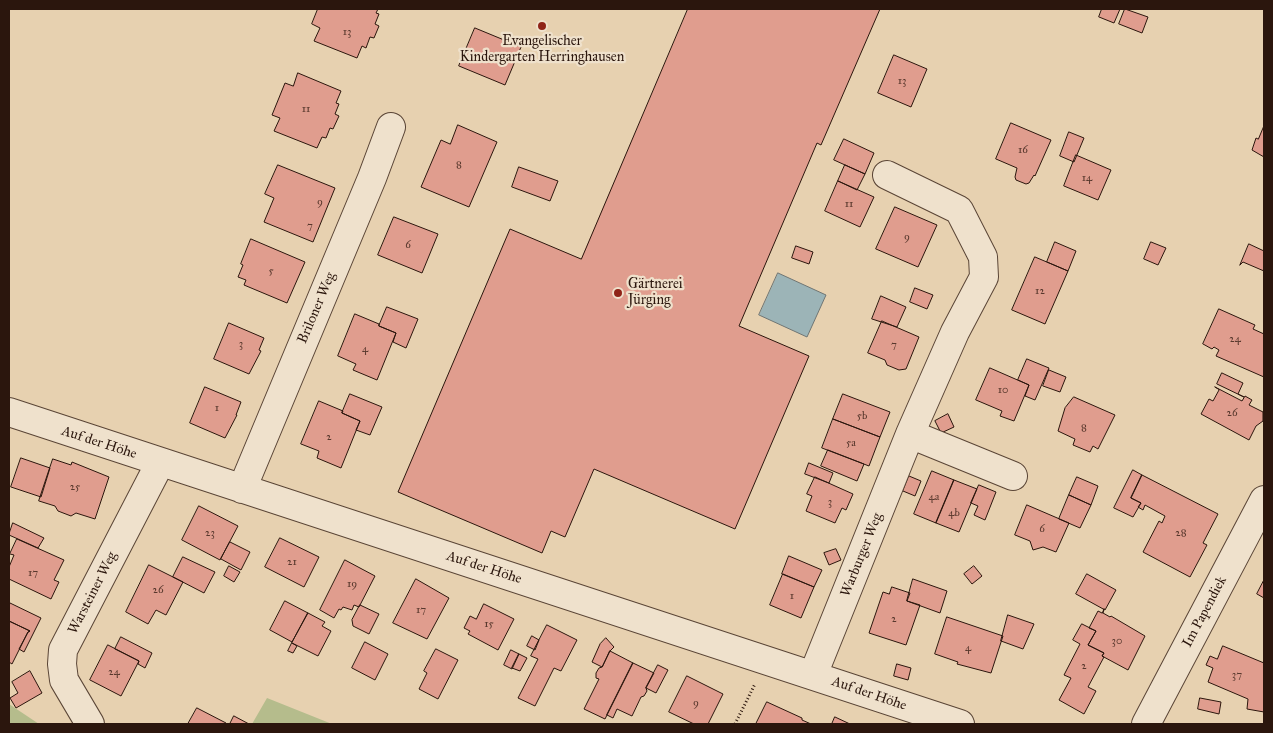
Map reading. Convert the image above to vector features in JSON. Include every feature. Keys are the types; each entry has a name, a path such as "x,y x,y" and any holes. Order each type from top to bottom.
{"street":[{"name":"Briloner Weg","path":"242,490 372,178 391,127"},
{"name":"Warburger Weg","path":"813,675 910,434 956,332 984,277 983,257 959,210 887,175"},
{"name":"Auf der Höhe","path":"9,412 960,724"},
{"path":"910,434 1014,476"},
{"name":"Warsteiner Weg","path":"90,724 64,680 63,650 160,463"},
{"name":"Im Papendiek","path":"1146,724 1264,500"}],"path":[{"path":"735,724 766,660"}],"green space":[{"path":"267,698 332,724 252,724"},
{"path":"9,704 39,724 9,724"}],"water":[{"path":"778,273 826,295 807,337 759,315"}],"building":[{"path":"318,9 378,9 376,13 379,14 375,24 379,26 374,38 370,37 366,48 362,46 357,58 314,41 320,28 312,24"},
{"name":"Gärtnerei Jürging","path":"688,9 880,9 821,145 817,143 739,326 809,356 735,529 594,469 565,537 551,531 542,553 398,492 510,229 581,259"},
{"path":"1102,9 1120,9 1114,23 1099,17"},
{"path":"1125,9 1148,17 1142,33 1119,24"},
{"path":"475,28 521,47 505,85 459,66"},
{"path":"894,55 927,69 911,107 878,93"},
{"path":"298,73 341,91 336,103 339,104 335,114 339,116 333,129 330,128 326,138 322,137 317,148 274,131 280,118 272,115 285,83 293,86"},
{"path":"1011,123 1051,140 1035,176 1026,184 1016,180 1017,168 996,159"},
{"path":"458,125 497,142 469,207 421,187 441,140 450,144"},
{"path":"1264,126 1264,157 1252,150 1256,138 1258,139"},
{"path":"1069,132 1084,138 1074,162 1060,156"},
{"path":"844,139 874,153 865,174 834,160"},
{"path":"1076,155 1111,170 1098,200 1064,186"},
{"path":"278,165 335,188 313,242 264,222 274,198 265,194"},
{"path":"845,165 865,174 857,190 838,181"},
{"path":"519,167 558,181 550,201 512,187"},
{"path":"838,181 874,197 860,227 825,211"},
{"path":"895,207 937,225 918,267 876,249"},
{"path":"394,217 438,234 422,273 378,255"},
{"path":"251,239 305,262 287,303 244,285 246,280 238,277"},
{"path":"1055,242 1076,251 1068,271 1047,262"},
{"path":"1151,242 1166,248 1158,265 1144,259"},
{"path":"1249,244 1264,251 1264,271 1243,262 1240,265"},
{"path":"796,246 813,252 809,264 792,258"},
{"path":"1035,257 1068,271 1045,324 1012,310"},
{"path":"915,288 933,295 927,309 910,302"},
{"path":"881,296 906,307 897,327 872,319"},
{"path":"387,307 418,319 406,348 393,342 396,333 379,326"},
{"path":"1219,309 1255,325 1253,329 1264,334 1264,377 1216,356 1219,350 1214,347 1212,349 1203,344"},
{"path":"355,314 396,333 377,380 353,370 356,364 338,356"},
{"path":"882,321 919,337 906,369 899,370 887,365 885,360 868,353"},
{"path":"229,323 264,338 259,350 261,351 249,374 214,359"},
{"path":"1027,359 1049,368 1035,400 1025,396 1029,385 1018,380"},
{"path":"990,368 1029,385 1014,421 1000,416 1002,411 976,400"},
{"path":"1049,370 1066,377 1060,392 1043,386"},
{"path":"1222,373 1243,383 1238,394 1244,397 1217,384"},
{"path":"205,387 241,402 237,415 225,438 190,423"},
{"path":"1215,387 1242,401 1245,396 1252,400 1249,405 1263,412 1263,421 1256,426 1249,440 1201,414 1209,399 1213,401 1219,390"},
{"path":"350,394 382,407 370,435 356,430 360,421 342,413"},
{"path":"843,394 890,412 880,437 833,419"},
{"path":"1074,397 1115,415 1098,449 1093,446 1090,452 1073,445 1075,439 1058,431 1065,408"},
{"path":"319,401 343,411 342,413 360,421 341,468 317,458 319,451 301,444"},
{"path":"948,414 954,427 941,433 935,421"},
{"path":"833,419 880,437 869,466 822,448"},
{"path":"828,450 864,464 857,481 821,466"},
{"path":"21,458 50,468 41,497 11,487"},
{"path":"53,459 71,465 72,462 109,477 95,519 76,513 71,516 58,511 55,506 39,501"},
{"path":"809,463 833,473 829,483 805,474"},
{"path":"1133,470 1142,475 1131,498 1141,503 1133,517 1114,508"},
{"path":"932,471 954,480 936,523 914,514"},
{"path":"1142,475 1218,514 1203,543 1207,545 1190,577 1143,552 1159,521 1162,523 1165,516 1145,505 1143,510 1138,507 1141,503 1131,498"},
{"path":"909,476 921,481 915,496 903,491"},
{"path":"815,477 853,494 846,510 842,508 835,523 806,511 812,496 807,494"},
{"path":"1077,477 1098,486 1091,505 1069,495"},
{"path":"954,480 977,489 959,532 936,523"},
{"path":"979,485 996,492 985,520 974,515 978,506 971,503"},
{"path":"1069,495 1091,505 1080,528 1059,519"},
{"path":"1027,505 1069,523 1056,552 1043,547 1033,550 1030,541 1015,535"},
{"path":"199,506 238,526 220,560 182,540"},
{"path":"13,523 44,538 38,548 9,535"},
{"path":"280,538 319,557 304,587 265,567"},
{"path":"17,539 64,560 54,580 59,582 51,599 9,579 9,567 14,555 10,554"},
{"path":"230,542 250,552 241,570 221,559"},
{"path":"836,549 841,560 829,565 824,553"},
{"path":"789,556 822,570 814,587 782,574"},
{"path":"183,557 215,572 204,593 173,577"},
{"path":"345,560 375,576 359,607 354,605 352,610 343,607 341,610 339,609 334,618 320,610"},
{"path":"149,565 183,582 166,615 156,610 148,624 126,612"},
{"path":"229,566 240,572 234,582 224,576"},
{"path":"974,566 982,576 972,584 964,574"},
{"path":"783,574 814,587 801,618 770,605"},
{"path":"1087,574 1116,590 1105,610 1076,594"},
{"path":"416,579 449,598 427,639 393,623"},
{"path":"913,579 947,591 940,613 907,601"},
{"path":"1264,580 1264,598 1257,594"},
{"path":"892,587 910,593 907,601 920,605 906,645 869,633 883,592 889,594"},
{"path":"285,601 308,613 292,642 270,630"},
{"path":"10,603 41,618 24,652 19,649 30,631 9,621"},
{"path":"484,604 514,619 498,650 468,634 470,631 464,628 470,616 476,619"},
{"path":"360,605 379,614 369,634 353,626 352,620"},
{"path":"1104,609 1103,613 1145,636 1128,670 1102,656 1104,653 1088,645 1096,631 1089,628 1098,611 1102,613"},
{"path":"308,613 325,622 322,626 331,631 318,656 292,643"},
{"path":"1008,615 1034,624 1023,649 1001,641"},
{"path":"947,617 1003,636 991,673 957,664 958,662 935,654"},
{"path":"9,621 30,631 12,664 9,662"},
{"path":"1082,624 1096,631 1088,645 1104,653 1102,656 1104,657 1088,687 1096,691 1084,714 1059,700 1071,678 1064,675 1080,644 1073,640"},
{"path":"547,625 577,640 561,671 554,668 535,706 518,698 538,659 531,656"},
{"path":"532,636 539,640 535,650 527,646"},
{"path":"121,637 152,653 145,668 138,664 139,661 115,649"},
{"path":"606,638 614,647 602,667 592,662 600,644"},
{"path":"365,642 388,654 375,680 352,668"},
{"path":"292,643 297,646 293,653 288,651"},
{"path":"108,645 139,661 121,696 90,680"},
{"path":"1223,646 1264,663 1264,712 1247,709 1248,699 1208,682 1213,668 1206,665 1210,656 1217,659"},
{"path":"436,649 458,660 438,699 419,689 427,673 424,671"},
{"path":"511,650 519,654 512,669 504,665"},
{"path":"610,651 633,663 605,719 584,709 599,679 596,678 596,673 602,667"},
{"path":"519,654 527,658 520,671 512,668"},
{"path":"633,663 654,673 646,688 647,691 641,697 632,716 617,709 613,718 607,715"},
{"path":"897,664 911,668 908,680 894,676"},
{"path":"658,665 668,670 656,693 646,688"},
{"path":"30,671 42,693 16,708 10,698 18,693 12,682"},
{"path":"687,676 723,694 708,724 694,724 669,712"},
{"path":"1200,698 1221,702 1219,714 1198,709"},
{"path":"767,702 802,718 802,720 811,724 756,724"},
{"path":"197,708 226,723 188,724"},
{"path":"234,716 249,724 230,724"},
{"path":"835,717 850,724 832,724"}],"place":[{"name":"Evangelischer Kindergarten Herringhausen","path":"542,26"},
{"name":"Gärtnerei Jürging","path":"618,293"}]}
